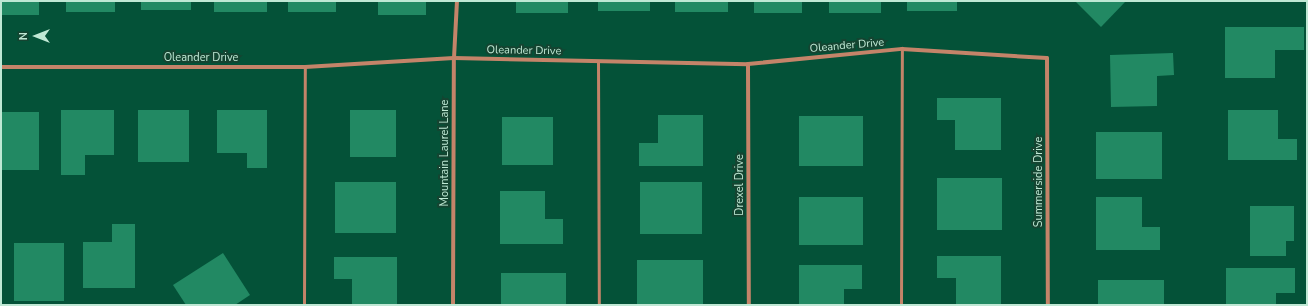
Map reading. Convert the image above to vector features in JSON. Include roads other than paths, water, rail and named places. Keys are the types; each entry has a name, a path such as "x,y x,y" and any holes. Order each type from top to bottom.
{"street":[{"name":"Mountain Laurel Lane","path":"454,305 454,58 457,1"},
{"name":"Oleander Drive","path":"1,66 305,67 454,58 748,64 902,49 1047,58"},
{"name":"Summerside Drive","path":"1047,58 1048,305"},
{"name":"Drexel Drive","path":"748,64 749,305"}],"lane":[{"path":"901,305 902,49"},
{"path":"598,61 599,305"},
{"path":"304,305 305,67"}]}
